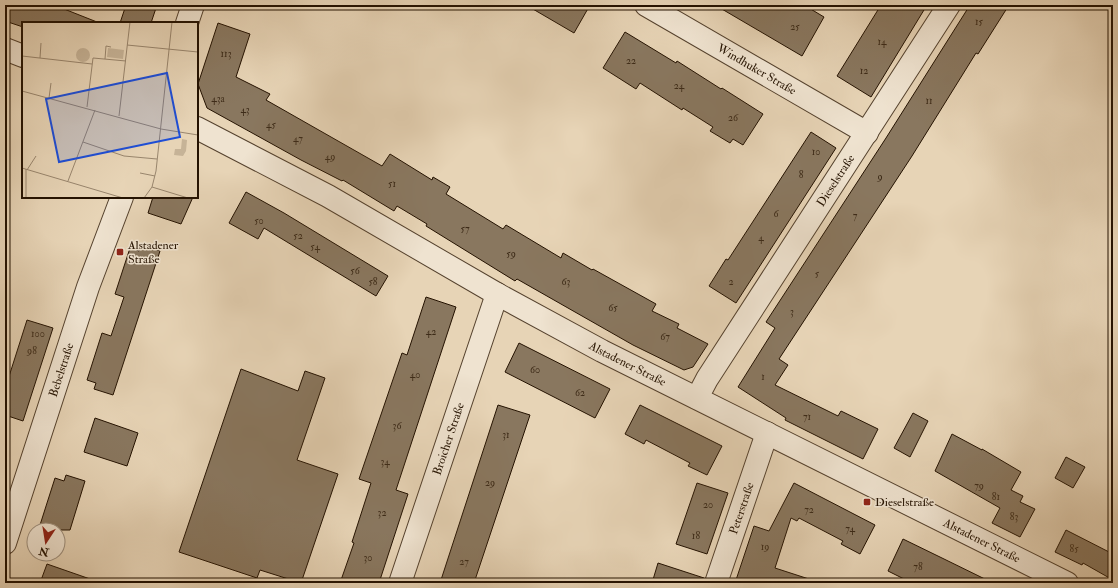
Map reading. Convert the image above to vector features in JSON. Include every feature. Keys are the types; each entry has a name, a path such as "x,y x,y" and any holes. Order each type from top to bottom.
{"street":[{"path":"187,22 193,5"},
{"name":"Windhuker Straße","path":"646,5 868,133"},
{"name":"Dieselstraße","path":"697,398 707,379 950,5"},
{"path":"5,49 22,56"},
{"name":"Alstadener Straße","path":"198,129 328,196 497,294 602,351 1067,583"},
{"name":"Bebelstraße","path":"5,543 88,287 122,198"},
{"name":"Broicher Straße","path":"400,583 497,294"},
{"name":"Peterstraße","path":"716,583 767,434"}],"building":[{"path":"5,5 54,5 97,22 22,22 22,27 5,21"},
{"path":"126,5 157,5 151,22 120,22"},
{"path":"526,5 590,5 574,33"},
{"path":"715,5 804,5 824,17 802,56"},
{"path":"881,5 927,5 871,97 837,76"},
{"path":"970,5 1009,5 978,54 976,53 912,156 779,359 788,365 775,385 838,416 841,411 878,429 863,459 785,420 786,418 738,387 775,328 766,322 886,138"},
{"path":"218,23 250,34 236,77 270,94 266,100 382,166 390,154 432,180 433,177 450,187 446,194 503,229 506,225 561,258 563,253 656,304 652,311 679,324 677,328 708,344 693,367 684,370 633,345 517,279 515,281 426,226 427,224 397,206 394,211 343,180 342,181 301,160 207,108 198,84"},
{"path":"625,32 676,63 677,61 763,114 743,145 733,139 730,143 710,131 713,127 683,108 682,110 640,83 636,89 603,68"},
{"path":"811,132 836,148 736,303 709,286 726,259 728,260"},
{"path":"246,192 284,213 388,276 376,296 264,228 258,239 229,223"},
{"path":"153,198 193,198 181,224 148,213"},
{"path":"141,244 160,251 113,395 94,389 96,383 87,380 102,333 111,336 124,297 115,294 130,248 139,251"},
{"path":"426,297 456,307 396,490 408,494 379,583 340,583 354,543 352,542 371,483 359,479 402,353 407,355"},
{"path":"27,320 53,328 23,421 5,415 5,389"},
{"path":"519,343 610,389 595,418 505,372"},
{"path":"241,369 298,391 305,371 325,378 297,460 338,474 301,583 260,570 257,578 179,552"},
{"path":"498,405 530,415 474,583 440,583"},
{"path":"640,405 722,446 707,475 688,466 690,463 646,440 644,444 625,434"},
{"path":"913,413 928,421 910,457 894,448"},
{"path":"95,418 138,433 127,466 84,452"},
{"path":"952,434 982,449 1021,472 1011,490 1023,496 1020,502 1035,509 1020,537 992,523 1000,508 935,471"},
{"path":"1066,457 1085,467 1073,488 1055,478"},
{"path":"66,475 85,481 70,530 66,530 66,522 41,522 55,478 64,481"},
{"path":"697,483 728,493 707,554 676,544"},
{"path":"794,483 875,525 860,554 841,544 843,541 799,518 797,521 791,518 775,568 812,580 811,583 735,583 754,526 769,531"},
{"path":"1066,530 1113,554 1113,580 1083,563 1082,565 1055,552"},
{"path":"903,539 993,583 912,583 888,571"},
{"path":"658,563 704,578 704,583 652,583"},
{"path":"47,564 93,580 93,583 40,583"}],"place":[{"name":"Alstadener Straße","path":"120,252"},
{"name":"Dieselstraße","path":"867,502"}]}
